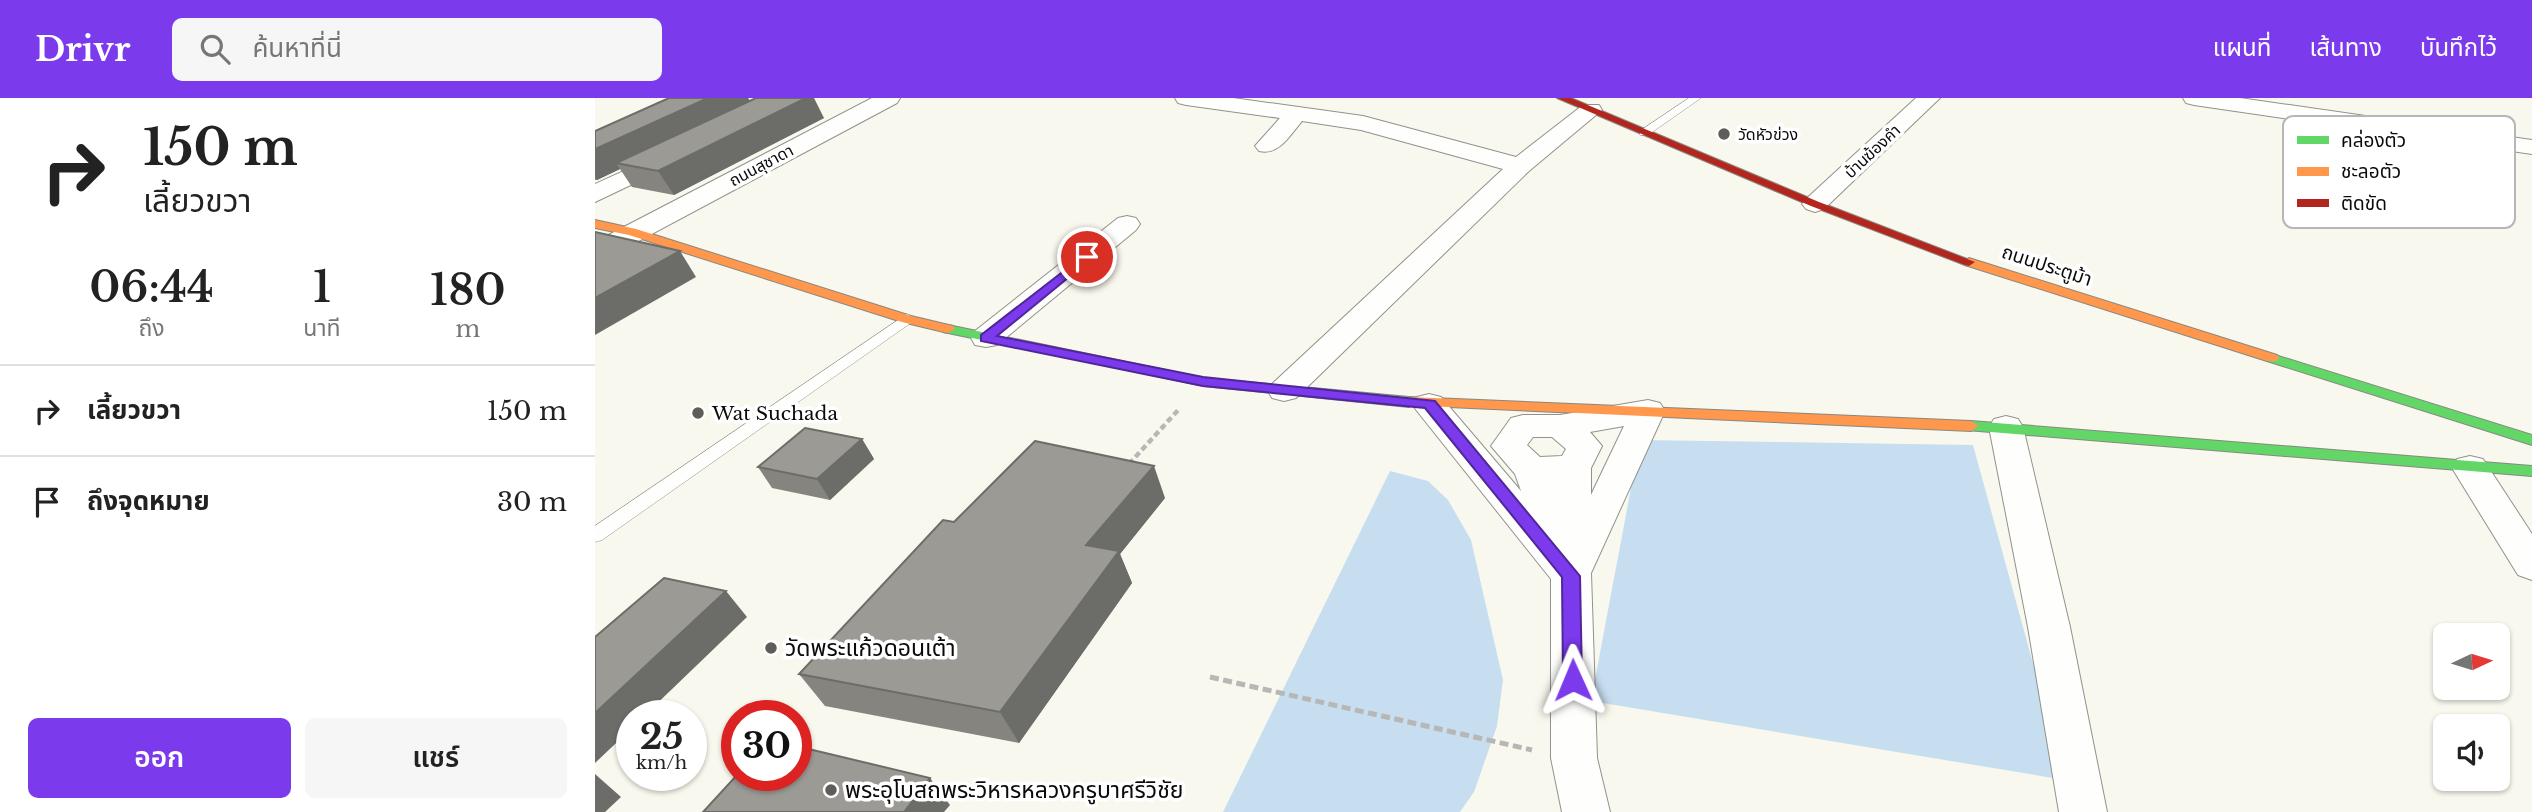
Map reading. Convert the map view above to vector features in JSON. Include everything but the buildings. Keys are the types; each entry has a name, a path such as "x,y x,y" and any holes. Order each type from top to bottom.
{"street":[{"name":"ถนนสุชาดา","path":"595,253 890,98"},
{"path":"1186,98 1363,123 1520,166"},
{"name":"ถนนประตูม้า","path":"1562,98 1815,204 1989,269 2532,440"},
{"name":"บ้านฆ้องคำ","path":"1815,204 1929,98"},
{"path":"2194,98 2320,107 2368,116"},
{"path":"821,108 856,115"},
{"path":"1284,391 1520,166 1591,110"},
{"path":"1267,146 1296,114"},
{"path":"595,194 685,150"},
{"path":"595,223 632,232 907,319 986,338 1203,382 1429,404 2006,427 2470,468 2532,471"},
{"path":"986,338 1127,224"},
{"path":"1429,404 1521,447 1573,447 1648,411"},
{"path":"1429,404 1571,576"},
{"path":"1571,576 1648,411"},
{"path":"2006,427 2049,627 2083,812"},
{"path":"1521,447 1571,576"},
{"path":"1573,447 1571,576 1574,758 1586,812"},
{"path":"2470,468 2532,565"}],"lane":[{"path":"1644,133 1696,98"},
{"path":"595,535 907,319"}],"path":[{"path":"1122,473 1174,414"},
{"path":"1210,677 1520,747"}],"water":[{"path":"1640,440 1973,445 2065,780 1591,701"},
{"path":"1390,471 1428,481 1448,500 1471,540 1503,680 1497,726 1474,792 1460,812 1223,812"}],"traffic: fast":[{"path":"948,329 1204,382 1409,402"},
{"path":"2272,358 2532,440"},
{"path":"1971,426 2532,471"}],"traffic: slow":[{"path":"595,224 632,232 907,319 948,329"},
{"path":"1969,262 2272,358"},
{"path":"1409,402 1971,426"}],"traffic: jam":[{"path":"1562,98 1815,204 1969,262"}],"place":[{"name":"วัดหัวข่วง","path":"1724,134"},
{"name":"Wat Suchada","path":"698,413"},
{"name":"วัดพระแก้วดอนเต้า","path":"771,648"},
{"name":"พระอุโบสถพระวิหารหลวงครูบาศรีวิชัย","path":"831,790"}],"route":[{"path":"1087,257 986,338 1203,382 1429,404 1571,576 1573,680"}]}
